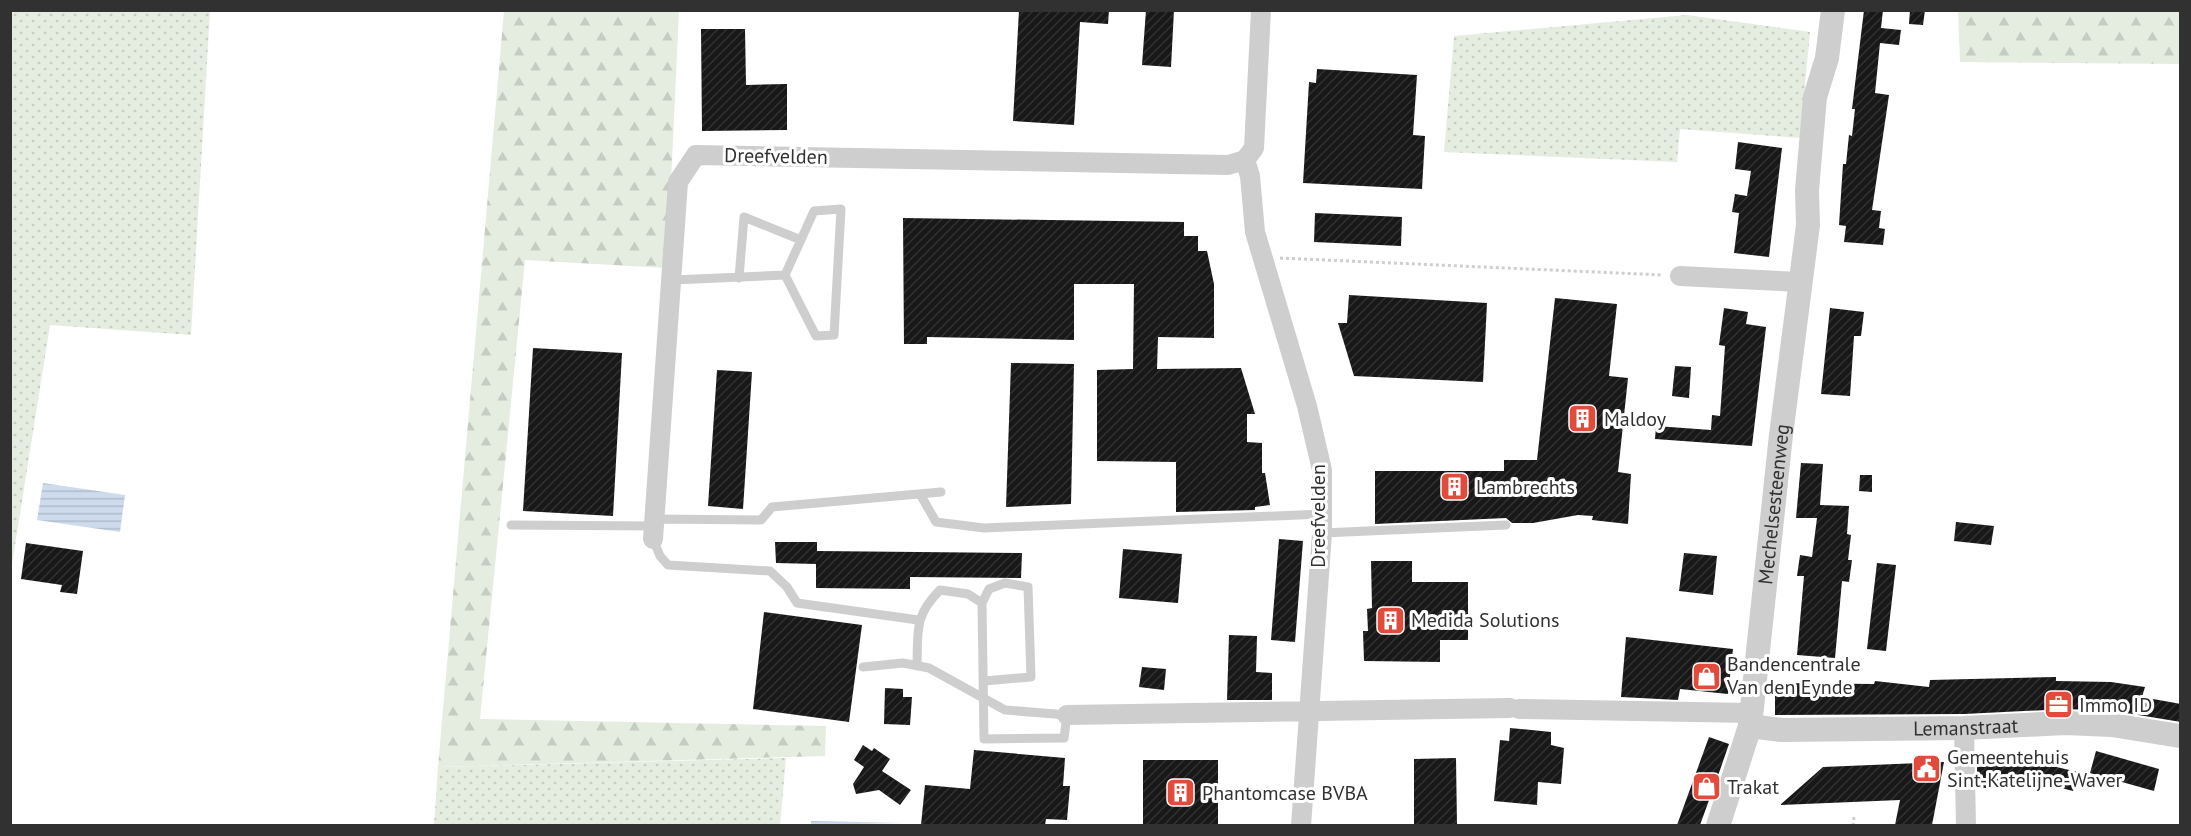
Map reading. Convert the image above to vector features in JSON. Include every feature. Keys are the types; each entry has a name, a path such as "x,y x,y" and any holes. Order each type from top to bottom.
{"street":[{"path":"1245,160 1254,148 1261,10"},
{"name":"Mechelsesteenweg","path":"1718,825 1751,720 1799,282 1808,225 1807,190 1815,97 1827,58 1833,10"},
{"name":"Dreefvelden","path":"654,528 678,182 696,155 1228,165 1245,160 1250,176 1255,232 1316,441 1322,470 1322,524 1302,825"},
{"path":"1680,276 1799,282"},
{"path":"1067,715 1514,709 1751,720"},
{"name":"Lemanstraat","path":"1751,720 1781,730 1964,728 2065,723 2112,725 2181,736"},
{"path":"1964,728 1966,825"}],"lane":[{"path":"841,209 834,335 816,336 785,275 814,211 841,209"},
{"path":"739,278 744,217 801,240"},
{"path":"673,280 785,275"},
{"path":"511,525 654,528 761,520 772,507 941,492"},
{"path":"920,494 936,522 984,528 1322,524 1506,525"},
{"path":"654,528 660,556 668,565 770,571 787,587 797,603 918,620"},
{"path":"863,667 903,663 929,668 984,698 1005,710 1067,715 1064,738 984,739 984,698 984,681 982,603 989,590 1005,584 1028,587 1031,677 984,681"},
{"path":"917,666 918,620 925,605 940,590 968,594 982,603"}],"path":[{"path":"1262,258 1680,276"},
{"path":"1853,825 1854,817"}],"green space":[{"path":"10,11 210,11 191,335 50,325 12,564"},
{"path":"504,11 679,11 667,268 525,260 480,719 826,726 825,756 438,767"},
{"path":"1958,11 2180,11 2180,64 1960,62"},
{"path":"1687,15 1810,32 1800,138 1680,129 1677,162 1444,152 1454,36"},
{"path":"786,758 780,825 434,825 438,767"}],"water":[{"path":"43,483 125,495 120,532 37,520"},
{"path":"811,821 904,823 811,825"}],"building":[{"path":"1019,10 1109,10 1108,24 1080,22 1074,125 1013,121"},
{"path":"1146,10 1174,10 1171,67 1142,65"},
{"path":"1864,10 1883,10 1881,28 1901,30 1899,45 1880,43 1875,93 1889,95 1872,210 1881,211 1879,228 1885,229 1883,245 1844,242 1846,226 1839,225 1843,164 1846,164 1849,135 1852,136 1855,109 1852,109"},
{"path":"1910,10 1925,10 1923,25 1909,24"},
{"path":"701,29 745,29 746,85 787,84 787,130 702,131"},
{"path":"1317,69 1417,75 1413,135 1425,136 1422,189 1303,183 1309,82 1316,83"},
{"path":"1738,142 1782,148 1769,257 1734,253 1739,213 1732,212 1735,194 1747,196 1751,171 1735,169"},
{"path":"1315,213 1402,217 1401,246 1314,242"},
{"path":"903,218 1184,222 1184,236 1198,236 1198,251 1207,251 1214,284 1214,338 1158,337 1157,369 1241,368 1255,414 1247,414 1247,442 1262,443 1262,473 1265,473 1270,505 1255,507 1255,510 1176,512 1176,462 1097,461 1097,370 1133,369 1134,284 1074,284 1074,340 927,337 927,344 904,344"},
{"path":"1349,295 1487,303 1483,382 1354,376 1338,323 1347,323"},
{"path":"1555,298 1617,304 1609,376 1628,378 1618,472 1631,474 1628,524 1592,520 1593,516 1578,515 1533,523 1512,523 1506,518 1375,524 1375,471 1504,471 1504,460 1537,460"},
{"path":"1724,308 1748,312 1746,324 1766,327 1752,446 1655,439 1656,426 1711,430 1712,415 1720,416 1725,346 1719,345"},
{"path":"1830,308 1864,312 1861,336 1854,336 1850,396 1821,394"},
{"path":"533,348 622,353 613,516 523,511"},
{"path":"1011,363 1074,364 1071,504 1006,507"},
{"path":"1675,366 1691,367 1689,398 1672,396"},
{"path":"717,370 752,372 743,509 708,506"},
{"path":"1801,463 1823,464 1820,505 1849,506 1847,534 1851,535 1848,560 1852,560 1849,582 1842,581 1835,658 1797,655 1804,576 1797,576 1800,555 1812,557 1817,518 1796,518"},
{"path":"1860,475 1872,475 1872,492 1859,491"},
{"path":"1956,522 1994,526 1991,545 1954,541"},
{"path":"1279,539 1303,541 1295,642 1271,640"},
{"path":"775,542 817,542 817,551 1022,553 1021,578 910,577 910,589 816,588 816,564 776,563"},
{"path":"26,543 83,551 77,594 60,592 62,585 21,579"},
{"path":"1123,549 1182,554 1178,603 1119,598"},
{"path":"1684,553 1717,556 1713,595 1679,591"},
{"path":"1371,561 1412,561 1412,582 1468,582 1468,640 1440,640 1440,662 1364,661 1363,631 1368,631 1367,609 1372,608"},
{"path":"1877,563 1896,565 1886,651 1867,649"},
{"path":"764,612 862,625 849,722 753,709"},
{"path":"1229,635 1257,636 1256,672 1272,673 1272,700 1227,700"},
{"path":"1626,637 1733,649 1728,694 1680,689 1678,700 1621,697"},
{"path":"1142,667 1166,669 1164,690 1139,687"},
{"path":"2056,677 2056,681 2111,682 2145,687 2142,697 2181,704 2181,722 2114,711 2066,709 1964,714 1775,715 1775,683 1874,684 1875,681 1929,687 1930,680"},
{"path":"885,688 903,689 903,697 912,697 910,725 884,724"},
{"path":"1510,728 1551,732 1551,745 1564,748 1561,784 1538,782 1537,805 1494,801 1500,740 1509,741"},
{"path":"1709,737 1729,744 1700,825 1677,825"},
{"path":"863,745 872,751 874,748 890,759 882,771 911,790 900,805 879,790 856,794 853,784 864,767 854,760"},
{"path":"974,750 1065,758 1063,786 1070,786 1067,820 1046,819 1045,825 921,825 925,785 970,789"},
{"path":"2096,751 2159,769 2154,791 2090,773"},
{"path":"1456,758 1457,825 1414,825 1414,759"},
{"path":"2022,759 2078,772 2073,791 2006,774 2003,788 1977,788 1977,762 2022,761"},
{"name":"Phantomcase BVBA","path":"1143,760 1218,760 1218,825 1143,825"},
{"path":"1944,762 1932,825 1895,825 1900,800 1780,805 1823,767"}],"place":[{"name":"Maldoy","path":"1583,419"},
{"name":"Lambrechts","path":"1455,487"},
{"name":"Medida Solutions","path":"1390,620"},
{"name":"Bandencentrale Van den Eynde","path":"1706,676"},
{"name":"Immo ID","path":"2058,705"},
{"name":"Gemeentehuis Sint-Katelijne-Waver","path":"1926,769"},
{"name":"Trakat","path":"1706,787"},
{"name":"Phantomcase BVBA","path":"1181,793"}]}
